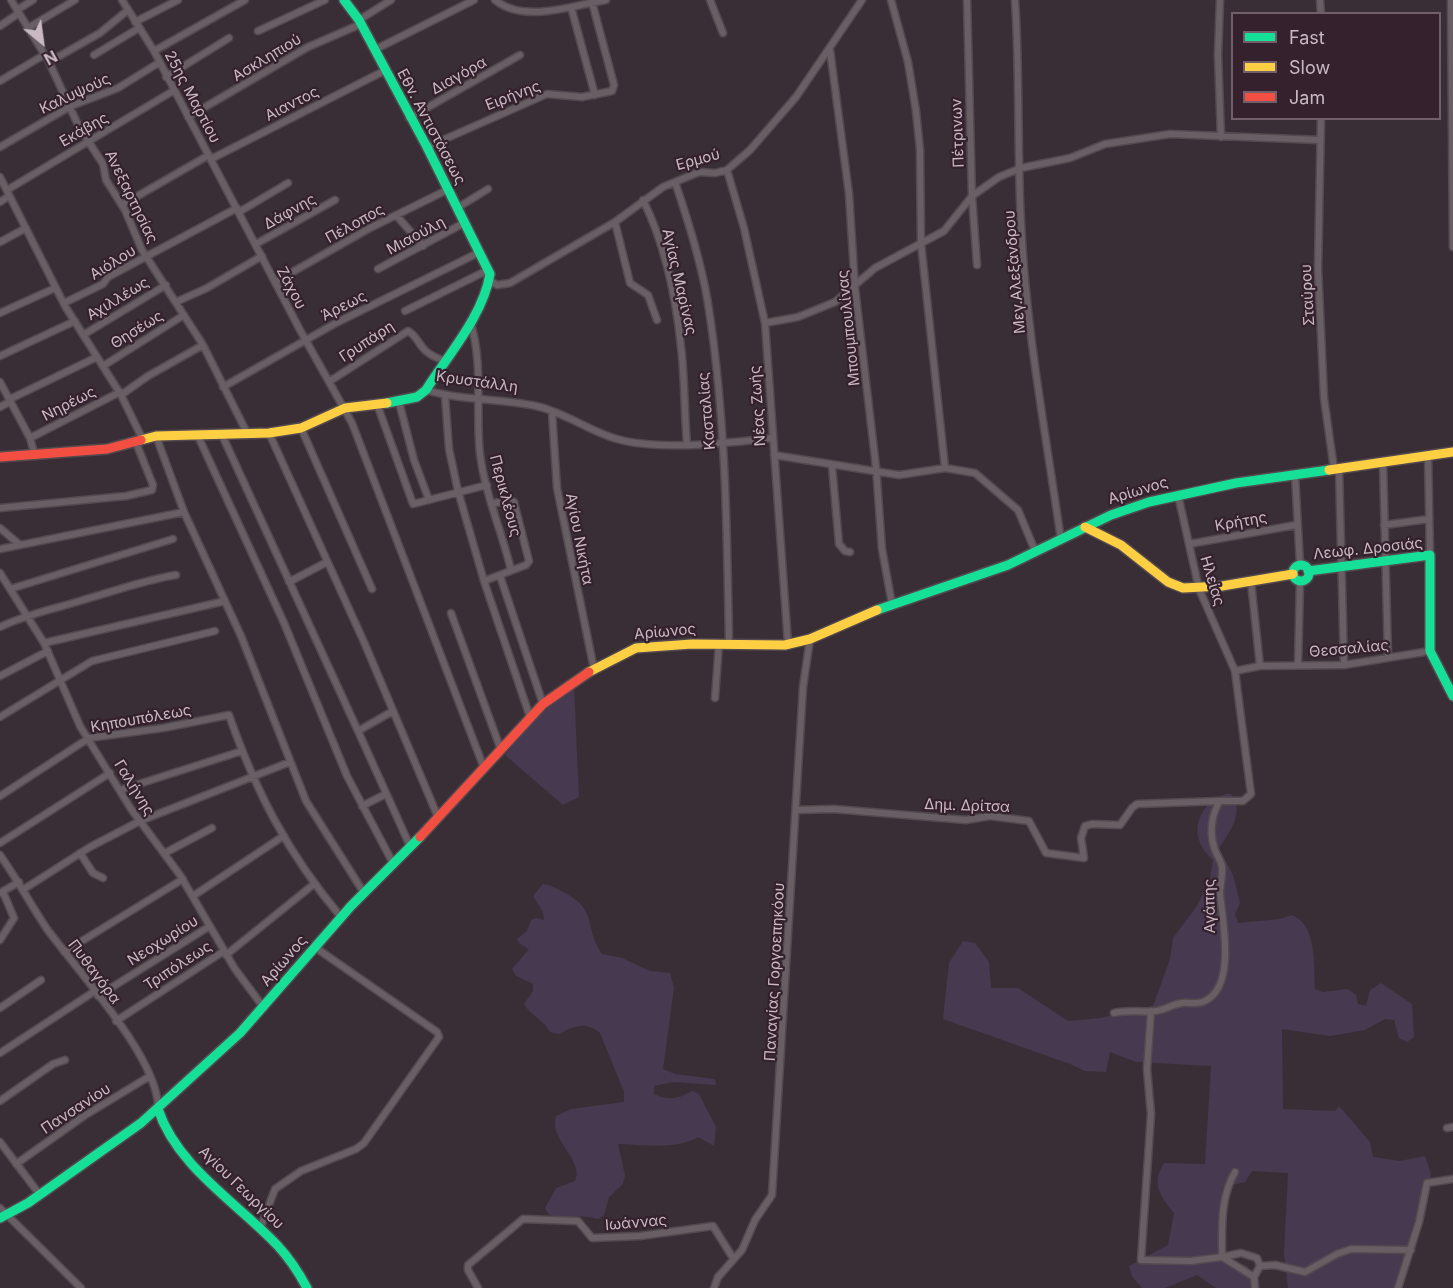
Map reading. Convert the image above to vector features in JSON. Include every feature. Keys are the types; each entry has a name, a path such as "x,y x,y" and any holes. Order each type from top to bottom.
{"street":[{"name":"Ανεξαρτησίας","path":"11,0 49,63 79,127 103,164 106,180 122,205 147,256 203,345 248,435"},
{"path":"0,26 33,0"},
{"path":"28,28 75,0"},
{"name":"25ης Μαρτίου","path":"122,0 154,51 173,91 238,210"},
{"path":"94,55 178,0"},
{"path":"154,51 245,0"},
{"path":"258,31 325,0"},
{"name":"Εθν. Αντιστάσεως","path":"344,0 360,22 384,71 427,147 488,270"},
{"name":"Ασκληπιού","path":"188,117 308,47 360,22 391,0"},
{"path":"374,50 474,0"},
{"path":"495,0 510,9 519,10 571,7 579,2 606,0"},
{"path":"710,0 723,33"},
{"name":"Ερμού","path":"491,281 497,285 510,283 615,222 643,200 675,182 699,172 715,174 727,170 769,129 830,50 862,0"},
{"path":"891,0 908,62 916,111 920,150 921,243 945,468"},
{"name":"Πέτρινων","path":"967,0 976,264"},
{"name":"Μεγ.Αλεξάνδρου","path":"1015,0 1021,223 1040,410 1061,540"},
{"path":"1220,0 1218,55 1221,137"},
{"path":"1451,0 1453,247"},
{"path":"571,7 595,95 612,91 613,84 592,2"},
{"path":"49,63 100,33 128,10"},
{"path":"166,77 229,38"},
{"name":"Μπουμπουλίνας","path":"830,50 849,194 855,288 876,470 882,549 892,604"},
{"path":"0,81 44,55"},
{"name":"Διαγόρα","path":"409,117 520,55"},
{"name":"Καλυψούς","path":"0,147 71,106 118,88 160,62"},
{"name":"Αιαντος","path":"122,205 210,157 384,71"},
{"name":"Εκάβης","path":"0,202 8,193 88,141 173,91"},
{"name":"Ειρήνης","path":"427,147 547,94 595,95"},
{"name":"Σταύρου","path":"1321,120 1318,269 1324,398 1336,468 1342,566 1344,665"},
{"path":"765,323 798,317 835,302 855,288 875,268 944,231 972,196 999,177 1021,168 1070,158 1105,144 1135,138 1199,133 1221,137 1319,140"},
{"name":"Νέας Ζωής","path":"727,170 744,228 765,323 788,644"},
{"path":"0,177 64,303 120,394 139,439 152,481 152,490 126,496 0,508"},
{"name":"Κασταλίας","path":"675,182 709,309 722,443 724,644 715,698"},
{"name":"Αιόλου","path":"64,303 103,284 108,277 147,256 288,183"},
{"path":"457,208 488,189"},
{"name":"Πέλοπος","path":"275,282 396,215 447,190"},
{"name":"Δάφνης","path":"256,244 335,200"},
{"name":"Αγίας Μαρίνας","path":"643,200 652,219 663,254 678,326 687,444"},
{"name":"Ζάχου","path":"238,210 306,340 345,408 484,768"},
{"path":"396,215 423,246"},
{"path":"615,222 630,283 648,295 657,320"},
{"name":"Μιαούλη","path":"378,269 464,223"},
{"path":"0,242 26,228"},
{"name":"Άρεως","path":"223,387 306,340 480,252"},
{"path":"176,302 207,288 262,256"},
{"path":"426,390 470,321 491,281 488,270"},
{"name":"Γρυπάρη","path":"405,311 488,270"},
{"name":"Αχιλλέως","path":"83,335 166,285"},
{"path":"0,314 56,288"},
{"name":"Θησέως","path":"103,366 184,315"},
{"path":"0,356 75,321"},
{"name":"Περικλέους","path":"470,321 475,334 480,457 491,504 511,570"},
{"name":"Γρυπάρη","path":"330,381 408,331 424,351 443,360"},
{"name":"Νηρέως","path":"30,438 120,394 203,345"},
{"path":"0,407 97,357"},
{"path":"0,382 30,438 35,456"},
{"name":"Κρυστάλλη","path":"0,457 107,449 156,436 248,435 301,428 345,408 399,402 417,397 426,390 445,396 538,406 617,439 687,444 773,438"},
{"path":"445,396 449,449 458,491 484,581 530,717"},
{"path":"399,402 414,460 429,500"},
{"path":"377,404 411,503 416,506 458,491 487,485"},
{"name":"Αγίου Νικήτα","path":"552,412 557,488 594,669"},
{"path":"301,428 372,589"},
{"path":"269,433 438,817"},
{"path":"222,435 410,846"},
{"path":"156,436 184,512 225,600 306,801 364,893"},
{"path":"198,436 284,623 362,806 394,865"},
{"name":"Αρίωνος","path":"2,1214 40,1195 158,1109 264,1008 341,917 394,865 543,704 594,669 624,652 640,647 788,644 810,639 892,604 998,569 1130,508 1178,495 1295,474 1453,452"},
{"path":"774,455 832,466 876,470 899,476 945,468 975,473 996,489 1023,517 1036,553"},
{"path":"1428,455 1430,555"},
{"path":"1383,462 1388,658"},
{"path":"832,466 839,544 845,551 850,552"},
{"path":"1085,527 1128,550 1168,582 1183,588 1199,589 1297,577 1306,578 1308,571 1300,565 1295,474"},
{"name":"Ηλείας","path":"1178,495 1199,589 1235,671"},
{"path":"484,581 500,576 529,561 514,503 509,500 491,504"},
{"path":"0,549 184,512"},
{"path":"1384,525 1429,519"},
{"name":"Κρήτης","path":"1189,544 1296,525"},
{"path":"0,528 20,545"},
{"path":"10,589 173,538"},
{"name":"Λεωφ. Δροσιάς","path":"1308,571 1430,555 1430,651 1453,696"},
{"path":"289,582 327,562"},
{"path":"1298,664 1296,567 1300,565"},
{"path":"0,627 27,614 63,606 138,582 176,574"},
{"path":"500,576 543,704"},
{"name":"Γαλήνης","path":"1,577 44,643 70,708 120,790 183,879 225,953 264,1008"},
{"path":"1251,582 1260,666"},
{"path":"44,643 225,600"},
{"path":"451,613 501,750"},
{"path":"0,717 92,661 215,630"},
{"name":"Παναγίας Γοργοεπηκόου","path":"714,1288 718,1276 742,1250 755,1220 772,1195 790,937 803,687 810,639"},
{"path":"0,676 48,651"},
{"name":"Θεσσαλίας","path":"1235,671 1260,666 1344,665 1430,651"},
{"path":"1220,801 1246,800 1252,789 1235,671"},
{"path":"358,731 393,711"},
{"name":"Κηπουπόλεως","path":"0,796 89,738 163,728 229,715 242,751"},
{"path":"120,790 242,751 253,779 282,837 314,884 341,917"},
{"path":"24,889 80,853 140,821 253,779 290,762"},
{"path":"0,843 110,773"},
{"path":"362,806 386,794"},
{"name":"Δημ. Δρίτσα","path":"796,810 834,809 966,820 990,816 1029,821 1046,854 1084,858 1081,838 1085,826 1120,825 1137,804 1220,801"},
{"name":"Αγάπης","path":"1114,1013 1125,1010 1151,1011 1180,1003 1202,1003 1212,997 1220,987 1224,975 1221,863 1214,848 1211,819 1220,801"},
{"path":"165,853 213,828"},
{"path":"193,896 282,837"},
{"path":"80,853 93,873 103,878"},
{"name":"Πυθαγόρα","path":"0,855 64,952 116,1021 150,1076 158,1099 158,1109"},
{"path":"64,952 183,879"},
{"path":"0,940 9,931 14,918 1,893 19,882"},
{"name":"Τριπόλεως","path":"116,1021 225,953 314,884"},
{"name":"Νεοχωρίου","path":"0,1053 210,926"},
{"path":"260,1229 275,1189 301,1171 356,1149 364,1143 439,1037 437,1032 316,948"},
{"path":"0,1008 41,980"},
{"path":"1151,1011 1147,1070 1151,1114 1141,1260 1191,1261 1241,1253 1257,1258 1260,1266 1254,1277 1255,1288"},
{"path":"0,1101 53,1064 64,1060"},
{"name":"Πανσανίου","path":"16,1164 84,1116 150,1076"},
{"name":"Αγίου Γεωργίου","path":"158,1109 162,1124 178,1147 286,1255 307,1288"},
{"path":"0,1142 40,1195"},
{"path":"1222,1257 1223,1209 1227,1185 1235,1172"},
{"path":"1398,1288 1411,1250 1427,1183 1453,1179"},
{"path":"2,1214 81,1288"},
{"name":"Ιωάννας","path":"478,1288 468,1270 468,1265 523,1219 578,1221 592,1238 640,1236 713,1226 733,1258"},
{"path":"1260,1266 1275,1265 1305,1272 1351,1249 1411,1250"},
{"path":"1222,1257 1254,1277"}],"shaded area":[{"path":"574,687 579,797 563,805 505,755 538,716"},
{"path":"1231,794 1237,808 1231,829 1219,848 1233,875 1240,903 1235,914 1238,923 1280,919 1292,915 1300,920 1310,937 1313,947 1315,989 1323,992 1348,989 1356,995 1358,1004 1366,1006 1370,990 1381,983 1412,1004 1414,1037 1407,1042 1399,1038 1394,1020 1385,1019 1365,1030 1330,1036 1282,1029 1283,1109 1335,1111 1339,1106 1370,1142 1373,1157 1400,1161 1425,1156 1431,1174 1395,1288 1288,1288 1284,1254 1288,1173 1252,1171 1245,1182 1223,1187 1218,1252 1248,1267 1251,1288 1216,1288 1197,1275 1165,1288 1142,1288 1132,1276 1129,1266 1168,1245 1174,1213 1159,1189 1160,1170 1164,1163 1205,1164 1211,1066 1136,1062 1110,1052 1106,1072 1085,1071 943,1019 949,963 963,941 975,943 989,962 991,988 1018,988 1068,1021 1101,1018 1125,1012 1147,1013 1153,1006 1170,959 1173,938 1197,906 1210,879 1213,860 1205,852 1198,833 1201,814 1215,799"},
{"path":"543,884 565,893 582,906 602,954 622,958 650,971 670,973 674,988 663,1069 675,1074 715,1079 716,1085 673,1082 654,1086 654,1094 664,1098 682,1096 692,1091 699,1094 716,1127 714,1146 698,1137 669,1145 618,1144 625,1175 623,1184 609,1197 604,1215 598,1219 549,1215 545,1208 556,1188 575,1181 577,1173 557,1133 556,1116 571,1109 624,1102 624,1092 600,1033 585,1026 575,1027 559,1034 550,1032 524,1004 533,991 533,984 516,976 512,969 529,949 520,944 517,939 527,931 531,920 536,918 544,920 543,912 533,896"}],"traffic: fast":[{"path":"344,0 359,20 427,147 490,274 480,305 464,335 426,390 417,397 387,403"},
{"path":"877,610 1008,565 1111,515 1149,502 1236,483 1329,470"},
{"path":"1308,571 1430,555 1430,651 1453,696"},
{"path":"1301,565 1309,573 1301,581 1293,573 1301,565"},
{"path":"0,1218 28,1203 141,1123 240,1033 351,906 420,837"},
{"path":"158,1109 179,1149 210,1184 278,1246 294,1266 307,1288"}],"traffic: slow":[{"path":"141,440 156,436 269,433 301,428 345,408 387,403"},
{"path":"1329,470 1453,452"},
{"path":"1085,527 1121,545 1168,582 1183,588 1222,586 1293,574"},
{"path":"589,672 636,648 692,644 785,645 810,639 877,610"}],"traffic: jam":[{"path":"0,457 107,449 141,440"},
{"path":"420,837 543,704 589,672"}]}
